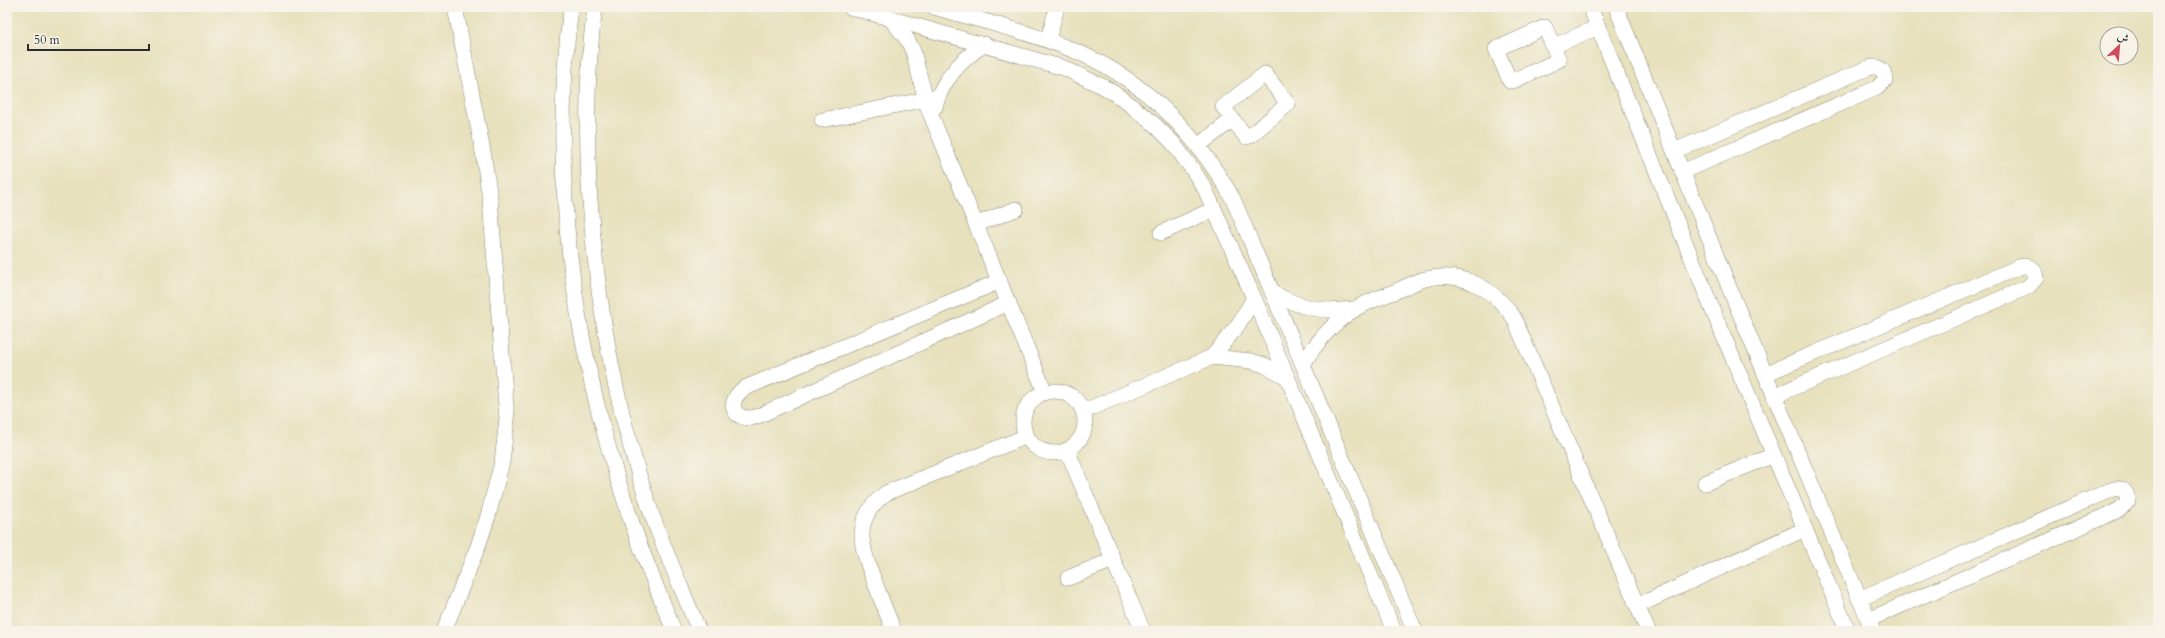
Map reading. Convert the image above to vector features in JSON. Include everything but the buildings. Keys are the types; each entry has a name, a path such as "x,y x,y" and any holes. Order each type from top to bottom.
{"street":[{"path":"444,631 478,546 488,516 502,462 507,419 490,198 483,152 455,7"},
{"path":"571,7 565,66 563,168 566,220 576,311 584,356 610,455 646,562 674,631"},
{"path":"595,7 587,83 587,125 593,238 601,311 613,377 635,462 653,519 699,631"},
{"path":"850,7 985,44 1064,68 1084,76 1122,99 1155,125 1173,143 1193,170 1214,209 1254,298 1394,631"},
{"path":"934,7 951,10 1048,40 1089,57 1131,81 1168,111 1199,145 1233,199 1415,631"},
{"path":"1048,40 1057,7"},
{"path":"1590,7 1713,311 1848,631"},
{"path":"1616,7 1735,302 1859,599 1871,626 2119,510 2128,501 2127,494 2123,489 2117,488 1859,599"},
{"path":"888,17 907,39 913,51 931,98 934,120 1045,392"},
{"path":"1554,46 1598,27"},
{"path":"822,120 931,98 950,74 973,52 985,44"},
{"path":"1674,151 1874,66 1881,68 1885,73 1886,79 1877,88 1682,172"},
{"path":"1799,98 1808,118"},
{"path":"1199,145 1232,120"},
{"path":"977,224 1016,209"},
{"path":"1161,232 1214,209"},
{"path":"1765,374 2025,265 2031,267 2036,272 2036,278 2028,287 1774,396"},
{"path":"1303,364 1311,351 1331,328 1355,309 1414,283 1436,277 1459,278 1470,281 1491,292 1500,299 1514,318 1648,631"},
{"path":"1000,281 745,388 736,394 733,400 734,409 739,416 747,419 756,417 1009,303"},
{"path":"1272,292 1298,305 1312,309 1326,311 1355,309"},
{"path":"1953,295 1962,315"},
{"path":"1084,411 1212,357 1230,336 1254,298"},
{"path":"1713,311 1735,302"},
{"path":"1212,357 1251,361 1287,377"},
{"path":"1061,391 1068,394 1080,404 1084,411 1085,419 1083,434 1079,441 1067,450 1059,452 1044,451 1037,448 1027,436 1023,421 1024,413 1032,400 1045,392 1061,391"},
{"path":"1309,430 1327,422"},
{"path":"894,631 862,548 862,527 870,508 886,493 1027,436"},
{"path":"1067,450 1143,631"},
{"path":"1705,483 1774,455"},
{"path":"2054,515 2062,536"},
{"path":"1637,606 1805,529"},
{"path":"1068,578 1113,560"}]}
